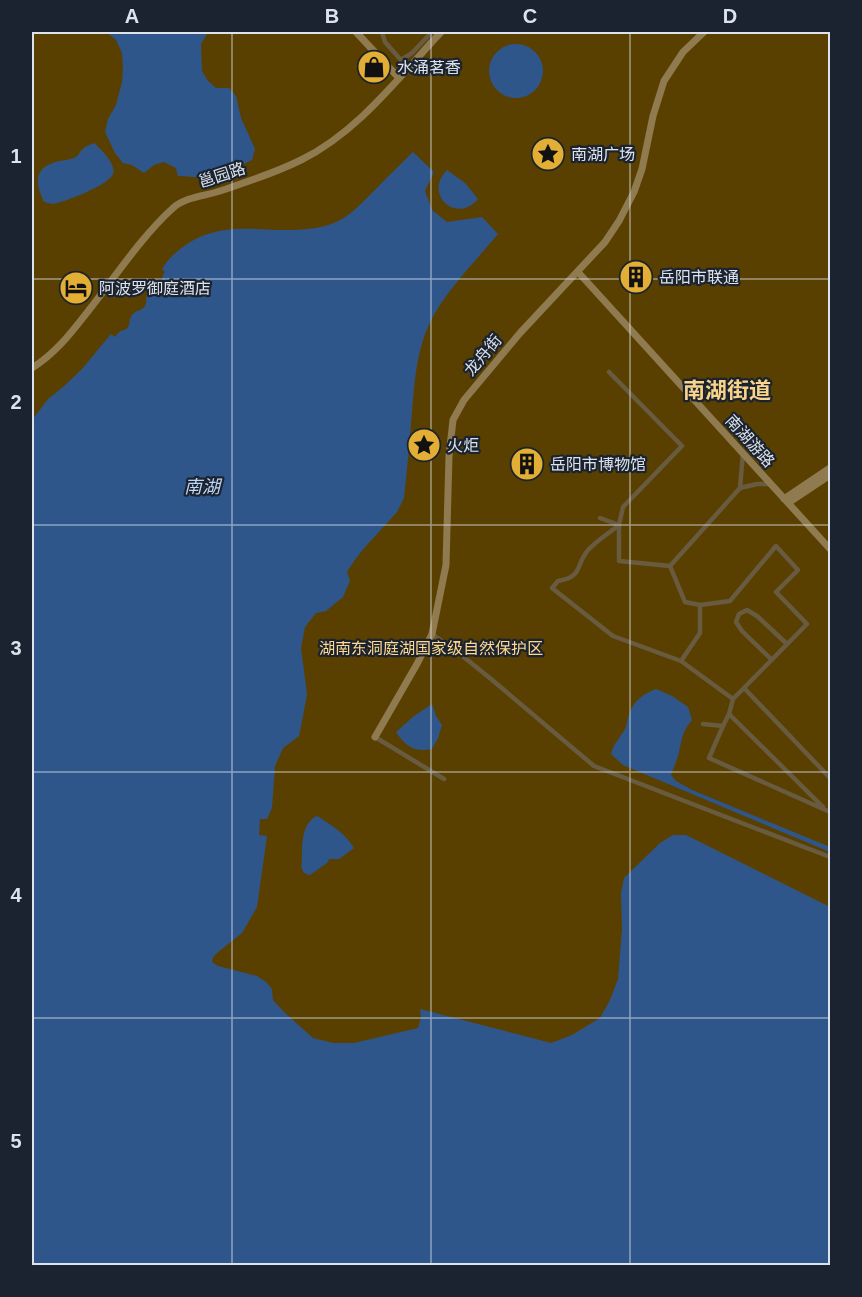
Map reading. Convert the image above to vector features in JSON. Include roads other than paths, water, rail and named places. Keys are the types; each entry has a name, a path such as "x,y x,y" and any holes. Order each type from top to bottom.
{"street":[{"path":"356,32 399,78"},
{"path":"382,32 385,42 401,60 412,53 432,32"},
{"name":"邕园路","path":"32,368 64,342 152,228 175,206 267,175 302,160 331,143 368,111 441,32"},
{"name":"龙舟街","path":"375,737 432,634 446,566 449,456 453,420 464,400 520,333 605,242 634,192 664,81 683,52 704,32"},
{"name":"南湖游路","path":"578,272 831,549"},
{"path":"609,372 682,446 623,507 619,525 619,561 670,566"},
{"path":"740,488 743,453"},
{"path":"786,501 831,468"},
{"path":"786,501 831,475"},
{"path":"670,566 740,488 771,484"},
{"path":"600,518 619,525"},
{"path":"619,525 587,551 577,572 569,579 558,580 552,588 613,636 681,661 733,699"},
{"path":"670,566 685,602 700,605 730,602 777,546 798,570 776,592 807,624 733,699 729,714 709,758 828,811"},
{"path":"681,661 700,633 700,605"},
{"path":"772,660 742,631 736,622 739,614 747,610 757,616 787,645"},
{"path":"432,634 491,679 594,766 831,857"},
{"path":"744,688 831,778"},
{"path":"729,714 828,811"},
{"path":"703,724 723,726"},
{"path":"375,737 444,779"}],"water":[{"path":"106,32 208,32 201,44 202,71 216,88 229,88 236,96 241,118 255,149 252,160 220,174 202,178 178,176 176,168 164,162 154,165 144,173 132,165 123,163 115,153 105,132 108,119 116,105 123,68 122,53 116,40"},
{"path":"511,44 521,44 531,48 539,56 543,71 539,86 531,94 521,98 511,98 501,94 493,86 489,76 489,66 493,56 501,48"},
{"path":"94,143 108,157 113,166 113,174 110,178 95,188 67,200 53,204 44,202 38,185 39,174 42,170 53,163 76,157"},
{"name":"南湖","path":"413,152 434,172 425,191 432,210 447,222 482,217 498,234 448,293 435,313 424,337 416,373 404,498 397,512 352,563 347,572 350,581 343,597 326,611 316,613 305,627 301,648 307,694 299,736 283,748 275,766 272,808 267,819 260,819 259,835 267,836 257,907 242,933 217,953 212,962 218,966 257,976 266,982 272,989 273,1000 284,1012 313,1038 333,1043 354,1043 418,1028 421,1018 420,1009 551,1043 572,1035 600,1018 610,1000 618,979 622,929 621,893 624,878 660,843 673,835 686,835 830,907 830,1265 32,1265 32,420 48,399 82,369 111,334 115,337 128,327 133,314 145,306 150,292 159,287 165,272 162,269 165,264 183,247 209,234 226,230 296,230 331,224 356,209"},
{"path":"447,170 465,183 478,199 460,209 452,208 445,203 440,197 439,188 441,179"},
{"path":"656,689 688,707 692,720 684,733 671,775 676,781 692,790 830,847 830,852 623,765 611,754 625,729 633,706 643,696"},
{"path":"432,704 442,725 438,738 432,749 420,750 411,747 396,732"},
{"path":"317,816 342,834 354,848 339,859 329,859 310,875 304,873 302,868 303,838 306,827"}],"place":[{"name":"水涌茗香","path":"374,67"},
{"name":"南湖广场","path":"548,154"},
{"name":"岳阳市联通","path":"636,277"},
{"name":"阿波罗御庭酒店","path":"76,288"},
{"name":"火炬","path":"424,445"},
{"name":"岳阳市博物馆","path":"527,464"}],"district":[{"name":"南湖街道","path":"727,390"}],"park label":[{"name":"湖南东洞庭湖国家级自然保护区","path":"431,648"}]}
